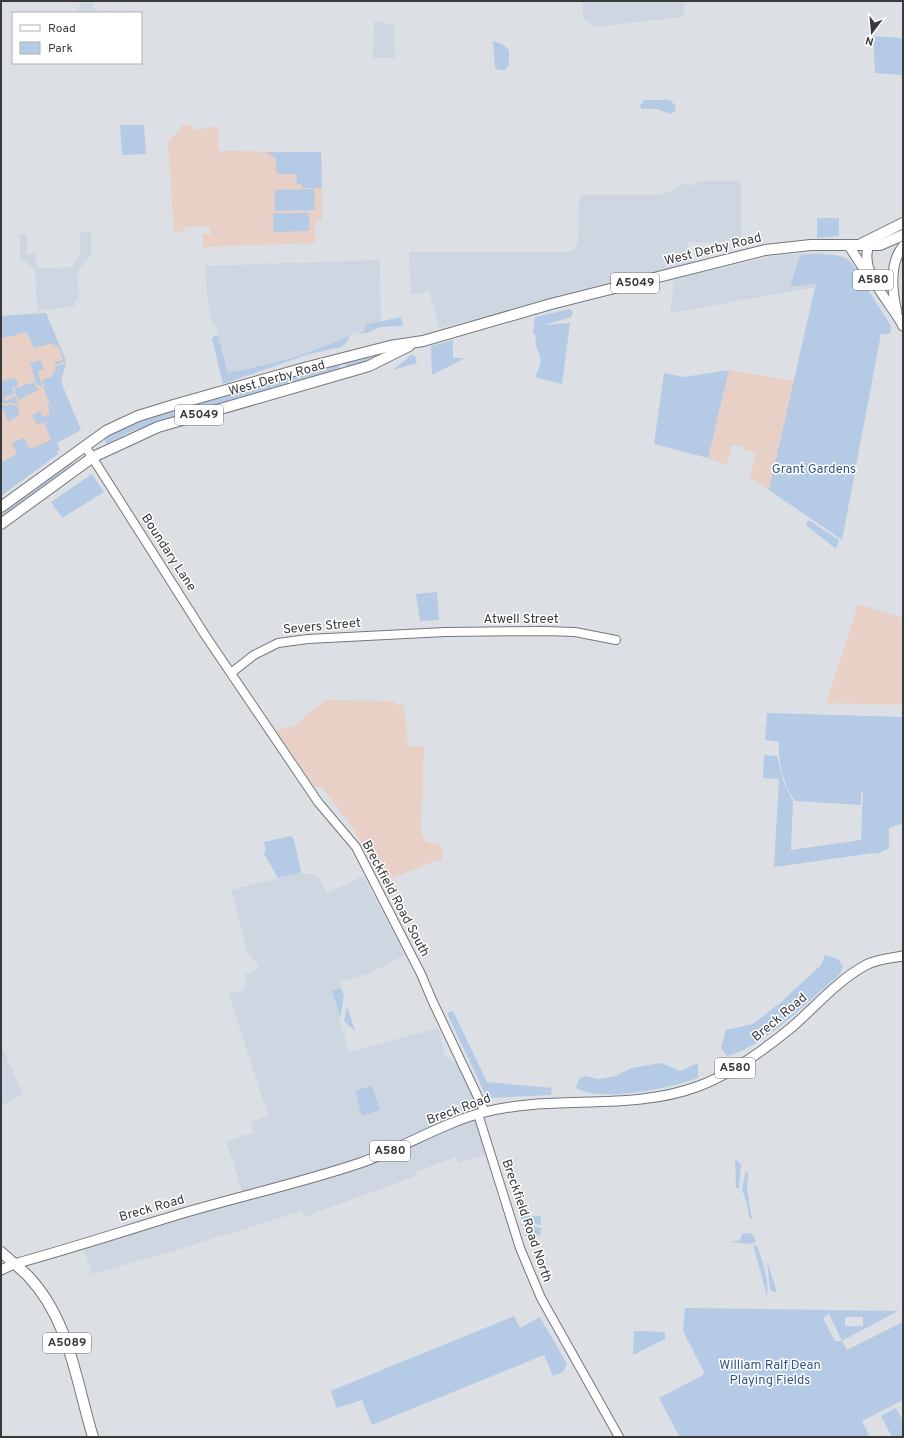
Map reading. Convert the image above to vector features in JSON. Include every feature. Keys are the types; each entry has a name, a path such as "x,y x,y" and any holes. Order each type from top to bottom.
{"highway":[{"path":"858,246 873,236 896,235 903,224"},
{"name":"West Derby Road","path":"1,507 106,431 138,416 308,367 390,346 416,342 551,304 765,250 811,245 880,245 896,235"},
{"name":"West Derby Road","path":"1,524 93,457 158,426 370,366 416,342"},
{"name":"A5089","path":"1,1252 28,1276 45,1297 64,1332 93,1437"}],"main road":[{"name":"A580","path":"858,246 875,285"},
{"name":"A580","path":"858,246 875,285 901,322"},
{"name":"A580","path":"901,322 893,299 893,284 896,264 903,246"},
{"name":"Breck Road","path":"1,1270 14,1264 186,1213 329,1173 392,1150 481,1113 535,1105 647,1099 699,1086 729,1072 759,1052 791,1027 848,977 868,964 888,958 903,956"}],"street":[{"name":"Boundary Lane","path":"85,446 115,495 231,673"},
{"name":"Atwell Street","path":"425,634 545,631 575,632 616,640"},
{"name":"Severs Street","path":"231,673 254,655 278,643 333,636 425,634"},
{"name":"Breckfield Road South","path":"231,673 318,802 356,847 421,974 481,1113"},
{"name":"Breckfield Road North","path":"481,1113 520,1248 541,1298 618,1437"}],"shaded area":[{"path":"81,1 94,1 93,7 99,12 76,12 80,7"},
{"path":"583,1 684,1 685,12 682,17 595,27 583,18"},
{"path":"374,21 394,25 395,58 373,58"},
{"path":"183,125 187,125 197,130 218,126 218,151 321,152 322,220 315,221 316,243 203,247 203,234 211,234 210,226 185,227 185,231 174,232 168,142"},
{"path":"704,181 741,181 741,243 687,242 692,260 696,262 700,273 774,256 822,252 815,287 670,313 674,282 672,268 439,328 429,291 411,295 410,252 568,252 574,249 578,241 579,199 583,195 658,195 667,193 687,182 688,186"},
{"path":"80,232 91,232 91,255 77,272 79,301 75,302 75,306 37,311 35,269 20,258 20,234 27,234 27,254 36,253 37,268 72,267 80,253"},
{"path":"380,260 381,322 365,325 365,331 356,332 325,347 265,366 228,373 216,325 212,325 207,295 206,266"},
{"path":"46,313 66,363 61,382 81,430 57,443 60,450 57,451 58,454 1,496 1,316"},
{"path":"729,370 794,381 769,490 750,478 756,453 744,450 744,447 731,445 727,466 708,458"},
{"path":"858,604 903,618 903,705 826,703"},
{"path":"325,700 395,701 395,705 404,705 408,746 424,746 421,832 426,842 442,846 442,860 435,861 383,882 354,830 322,787 315,787 276,730 294,726"},
{"path":"300,873 312,874 318,877 328,893 363,876 405,955 368,974 339,982 341,988 332,990 349,1052 438,1028 446,1057 457,1064 470,1090 485,1112 478,1114 490,1153 459,1163 456,1157 415,1172 416,1176 304,1217 302,1211 180,1249 92,1274 82,1244 244,1197 226,1141 254,1132 251,1122 268,1116 229,995 243,990 246,982 244,975 252,972 259,966 246,950 231,890"},
{"path":"1,1045 23,1094 1,1107"}],"green space":[{"path":"873,36 903,38 903,75 875,73"},
{"path":"493,41 502,44 509,50 509,65 505,70 498,70 495,67"},
{"path":"644,100 670,100 675,105 676,111 670,114 657,109 642,109 640,106"},
{"path":"120,125 144,125 146,154 122,155"},
{"path":"267,152 321,152 322,188 302,188 302,184 297,184 296,174 279,174 276,171 276,159"},
{"path":"314,189 315,210 275,211 275,190"},
{"path":"273,213 309,213 309,231 273,232"},
{"path":"817,218 839,218 839,236 817,238"},
{"name":"Grant Gardens","path":"800,255 836,255 845,258 852,264 860,275 858,277 858,282 863,288 867,288 891,326 890,334 881,334 842,540 769,490 816,283 790,287"},
{"path":"570,309 573,312 571,317 545,325 570,323 562,384 535,377 539,369 540,358 535,341 536,335 533,333 535,317"},
{"path":"46,313 66,361 55,365 54,362 63,360 58,345 54,346 53,343 34,348 27,332 3,338 1,333 1,316"},
{"path":"401,317 403,326 380,327 367,333 356,334 365,331 365,325"},
{"path":"218,335 228,373 290,358 320,348 350,335 347,342 341,347 309,354 223,384 212,339 214,336"},
{"path":"453,340 453,358 465,358 432,375 431,346"},
{"path":"389,350 383,356 347,369 345,364 340,364"},
{"path":"411,355 415,356 417,363 393,370"},
{"path":"40,360 44,369 38,371 42,386 37,385 30,363"},
{"path":"66,363 61,382 81,430 57,443 60,450 57,451 58,454 1,496 1,460 2,462 17,454 12,443 24,438 30,449 51,440 44,422 37,425 32,415 40,411 42,416 50,415 47,405 49,404 54,414 43,387 45,387 42,380 53,376 52,373 56,370 55,367"},
{"path":"338,365 342,370 182,414 130,432 107,444 104,439 127,426 181,407"},
{"path":"729,370 708,458 654,444 664,373 684,377"},
{"path":"13,378 17,380 18,386 12,388 14,394 4,397 6,401 15,396 19,406 11,402 6,404 1,402 1,382"},
{"path":"34,382 36,387 40,390 18,400 14,389"},
{"path":"1,404 6,406 11,404 19,408 18,416 8,422 4,410 1,411"},
{"path":"76,459 71,465 1,518 1,511"},
{"path":"92,474 104,492 62,518 51,502"},
{"path":"809,520 839,540 836,549 807,526 807,522"},
{"path":"437,592 439,620 420,621 416,594"},
{"path":"767,713 903,717 903,823 889,828 889,848 877,854 874,853 774,867 779,779 763,778 764,755 777,756 784,783 793,801 791,850 861,840 863,791 861,791 861,805 795,801 787,787 782,773 779,757 779,742 765,740"},
{"path":"291,836 294,840 301,871 300,873 278,878 263,852 266,851 264,842"},
{"path":"825,955 838,959 843,966 840,974 772,1033 742,1051 727,1056 721,1048 726,1030 753,1024 780,1003 821,965"},
{"path":"341,988 344,996 340,1018 332,990"},
{"path":"347,1006 355,1031 344,1021"},
{"path":"453,1011 487,1082 552,1088 551,1095 487,1098 447,1013"},
{"path":"661,1063 680,1071 698,1063 698,1078 654,1090 619,1094 602,1094 576,1088 579,1079 586,1076 598,1079 616,1076 631,1068"},
{"path":"372,1086 380,1110 362,1116 355,1091"},
{"path":"735,1159 741,1164 739,1188 736,1188"},
{"path":"746,1171 748,1174 747,1189 752,1219 749,1217 748,1208 742,1189"},
{"path":"520,1216 541,1216 541,1225 522,1221"},
{"path":"522,1224 541,1228 540,1235 529,1238 526,1236"},
{"path":"742,1234 752,1234 756,1241 753,1244 730,1242 740,1240"},
{"path":"753,1245 757,1246 763,1265 767,1284 767,1297 762,1277"},
{"path":"767,1261 777,1292 773,1292 770,1289"},
{"name":"William Ralf Dean Playing Fields","path":"685,1308 898,1311 842,1341 847,1350 903,1322 903,1400 862,1421 870,1437 678,1437 679,1436 659,1398 705,1374 683,1331","holes":["829,1314 842,1341 835,1341 823,1318","845,1317 863,1317 863,1326 845,1326"]},
{"path":"514,1316 520,1328 540,1317 567,1364 563,1372 553,1376 544,1355 372,1425 362,1400 337,1408 331,1392 333,1390"},
{"path":"634,1331 665,1332 665,1339 633,1355"},
{"path":"896,1408 903,1421 903,1437 892,1437 881,1416"}]}
